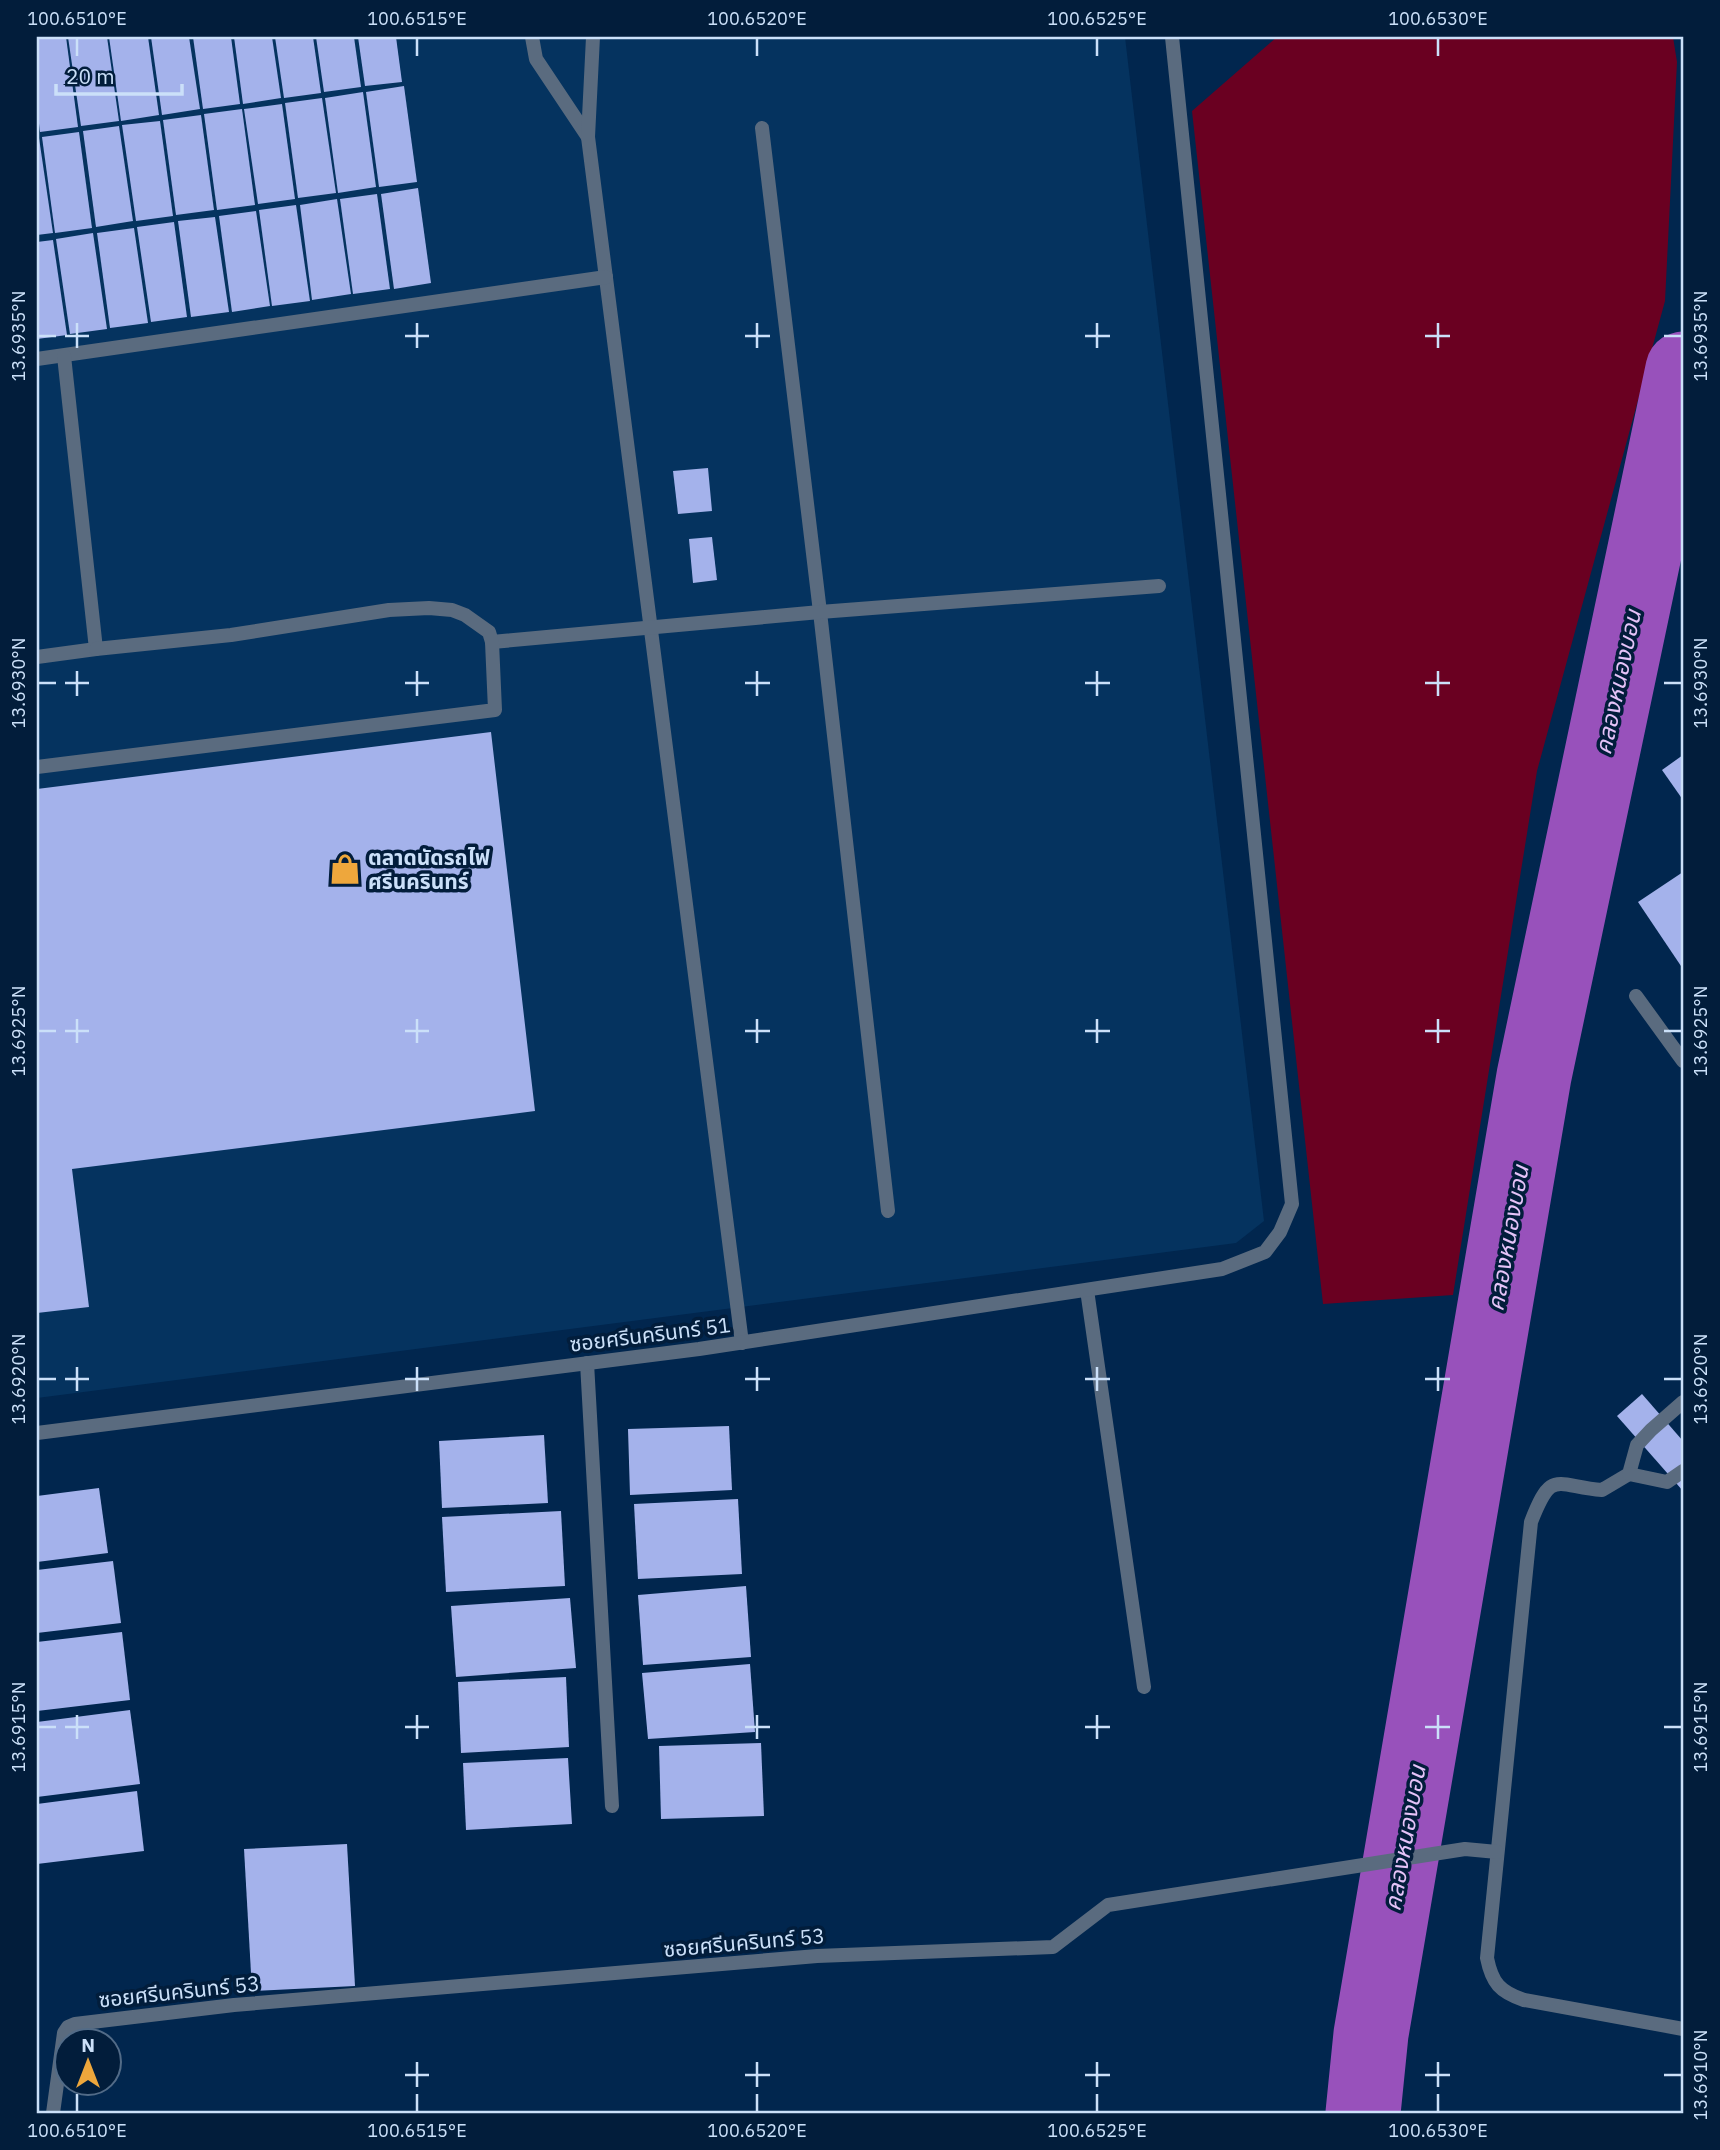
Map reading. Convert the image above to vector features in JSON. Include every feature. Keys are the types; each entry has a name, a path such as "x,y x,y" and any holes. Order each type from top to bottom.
{"street":[{"path":"532,37 536,59 588,136"},
{"path":"593,37 588,136 742,1343"},
{"name":"ซอยศรีนครินทร์ 51","path":"37,1433 742,1343 1222,1269 1265,1252 1280,1232 1292,1205 1172,37"},
{"path":"762,128 888,1211"},
{"path":"37,359 606,277"},
{"path":"64,356 96,649"},
{"path":"492,642 820,612 1159,586"},
{"path":"37,657 231,635 389,610 452,610 465,614 489,632 492,642 495,710 37,767"},
{"path":"1636,996 1683,1061"},
{"path":"1087,1290 1144,1686"},
{"path":"587,1363 612,1805"},
{"path":"1683,1402 1637,1445 1629,1474 1601,1490 1560,1482 1553,1484 1531,1522 1487,1958 1497,1985 1508,1995 1683,2029"},
{"path":"1629,1474 1667,1482 1683,1471"},
{"name":"ซอยศรีนครินทร์ 53","path":"52,2113 64,2033 68,2027 75,2024 234,2005 817,1956 1053,1947 1108,1905 1465,1849 1497,1852"}],"shaded area":[{"path":"37,37 1125,37 1264,1221 1236,1243 37,1398"},
{"path":"1277,37 1673,37 1677,62 1665,301 1537,771 1453,1295 1323,1304 1192,111"}],"building":[{"path":"37,37 66,37 78,127 40,132 37,106"},
{"path":"68,37 107,37 119,121 81,126"},
{"path":"109,37 148,37 159,115 121,121"},
{"path":"151,37 189,37 200,109 162,115"},
{"path":"193,37 231,37 240,104 203,109"},
{"path":"234,37 272,37 281,98 243,104"},
{"path":"275,37 313,37 321,93 284,98"},
{"path":"316,37 354,37 361,87 324,92"},
{"path":"358,37 396,37 402,82 365,86"},
{"path":"404,86 417,182 379,187 366,92"},
{"path":"363,92 376,187 338,193 325,98"},
{"path":"322,98 336,193 298,198 285,103"},
{"path":"282,104 295,199 258,204 244,109"},
{"path":"242,109 255,205 217,210 204,114"},
{"path":"201,115 214,210 176,215 163,120"},
{"path":"160,121 173,216 136,221 122,125"},
{"path":"119,126 133,221 96,227 83,131"},
{"path":"79,132 92,228 55,233 42,137"},
{"path":"37,138 53,233 37,235"},
{"path":"418,188 431,283 394,289 381,194"},
{"path":"377,194 390,289 353,294 340,199"},
{"path":"337,199 351,294 312,300 300,205"},
{"path":"296,205 310,301 272,306 259,210"},
{"path":"256,211 270,306 232,312 219,216"},
{"path":"215,217 229,312 191,317 178,221"},
{"path":"174,222 187,317 151,322 137,227"},
{"path":"134,228 148,323 110,328 97,233"},
{"path":"93,233 107,329 70,334 56,239"},
{"path":"53,240 67,335 37,339 37,242"},
{"path":"708,468 712,511 678,514 673,471"},
{"path":"712,537 717,580 693,583 689,539"},
{"path":"491,732 535,1111 72,1169 89,1307 37,1313 37,789"},
{"path":"1683,755 1683,800 1662,770"},
{"path":"1683,872 1683,969 1638,902"},
{"path":"1642,1394 1683,1441 1683,1491 1617,1416"},
{"path":"729,1426 732,1490 630,1495 628,1429"},
{"path":"544,1435 548,1503 442,1508 439,1441"},
{"path":"99,1488 108,1553 37,1562 37,1496"},
{"path":"738,1499 742,1574 638,1579 634,1504"},
{"path":"561,1511 565,1586 446,1592 442,1517"},
{"path":"113,1561 121,1623 37,1633 37,1570"},
{"path":"746,1586 751,1657 643,1665 638,1595"},
{"path":"570,1598 576,1668 456,1677 451,1606"},
{"path":"122,1632 130,1700 37,1711 37,1642"},
{"path":"750,1664 755,1732 648,1739 642,1673"},
{"path":"566,1677 569,1747 461,1753 458,1682"},
{"path":"130,1710 140,1784 37,1797 37,1722"},
{"path":"761,1743 764,1816 661,1819 659,1746"},
{"path":"568,1758 572,1824 466,1830 463,1763"},
{"path":"137,1791 144,1851 37,1864 37,1804"},
{"path":"347,1844 355,1986 252,1991 244,1849"}],"waterway":[{"name":"คลองหนองบอน","path":"1363,2113 1371,2034 1534,1076 1683,369"}],"place":[{"name":"ตลาดนัดรถไฟ ศรีนครินทร์","path":"345,869"}]}
